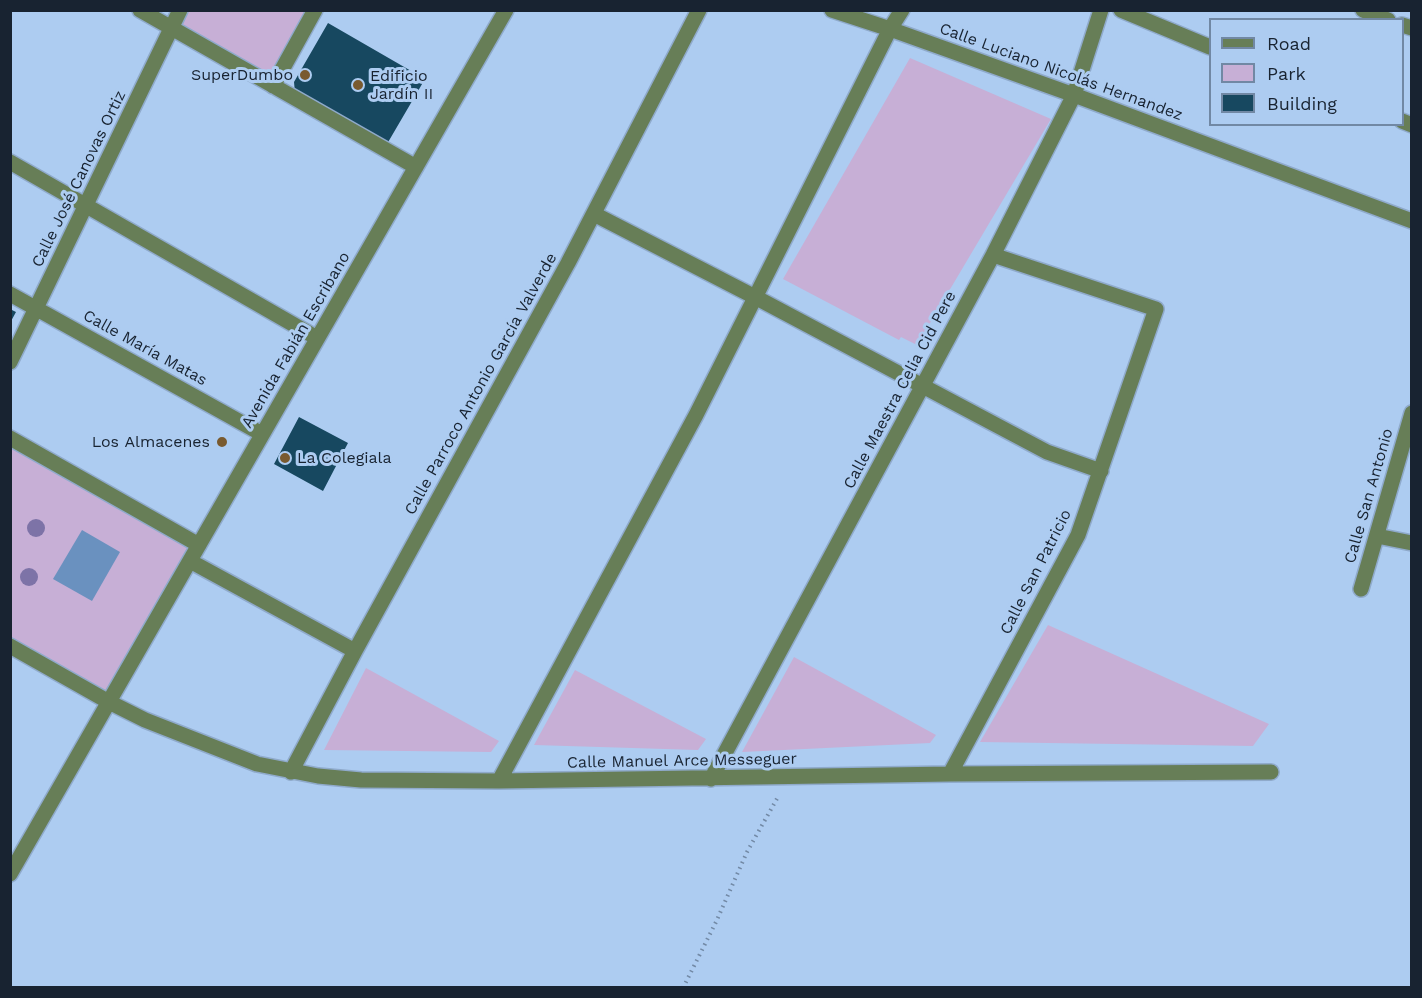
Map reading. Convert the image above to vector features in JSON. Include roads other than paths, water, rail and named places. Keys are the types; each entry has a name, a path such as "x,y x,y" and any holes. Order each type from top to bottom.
{"street":[{"path":"140,10 416,167"},
{"name":"Calle José Canovas Ortiz","path":"10,362 180,10"},
{"path":"273,86 315,10"},
{"name":"Avenida Fabián Escribano","path":"10,874 506,10"},
{"name":"Calle Parroco Antonio García Valverde","path":"291,772 594,214 699,10"},
{"path":"499,781 696,415 890,29 902,10"},
{"name":"Calle Maestra Celia Cid Pere","path":"711,778 993,255 1074,95 1101,10"},
{"path":"1121,10 1209,47"},
{"path":"1363,10 1383,18"},
{"name":"Calle Luciano Nicolás Hernandez","path":"833,11 1074,95 1412,220"},
{"path":"10,162 317,338"},
{"path":"594,214 1047,452 1101,471"},
{"name":"Calle San Patricio","path":"950,774 1078,535 1156,309 993,255"},
{"name":"Calle María Matas","path":"10,294 262,434"},
{"name":"Calle San Antonio","path":"1361,589 1412,413"},
{"path":"10,438 199,544"},
{"path":"1377,536 1412,543"},
{"path":"190,561 355,651"},
{"name":"Calle Manuel Arce Messeguer","path":"10,646 109,702 193,740 257,764 291,772 361,780 499,781 1271,772"}],"water":[{"path":"82,530 120,552 92,601 53,579"}],"place":[{"name":"SuperDumbo","path":"305,75"},
{"name":"Edificio Jardín II","path":"358,85"},
{"name":"Los Almacenes","path":"222,442"},
{"name":"La Colegiala","path":"285,458"}]}
